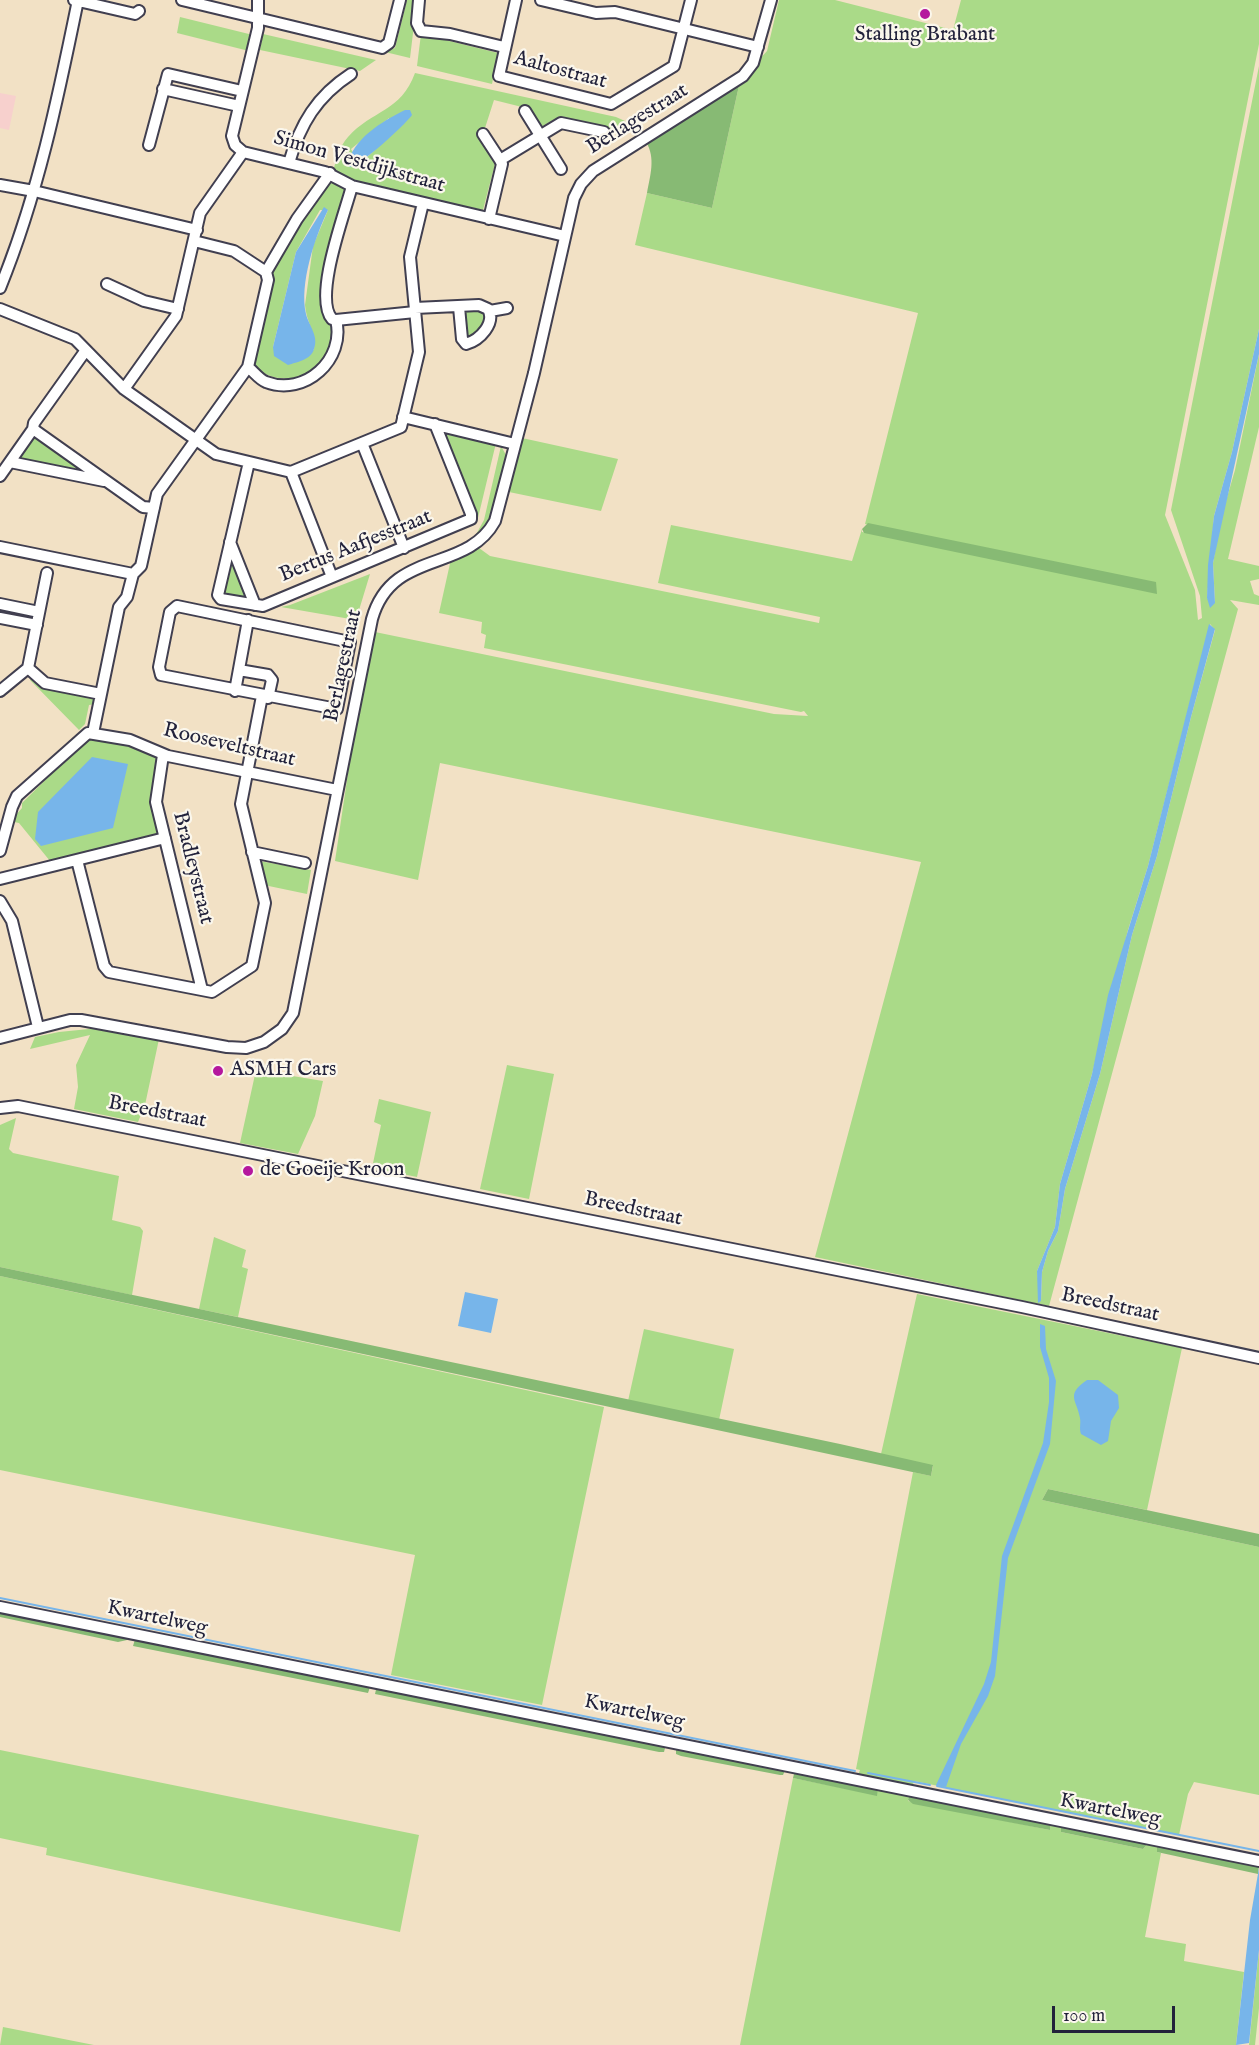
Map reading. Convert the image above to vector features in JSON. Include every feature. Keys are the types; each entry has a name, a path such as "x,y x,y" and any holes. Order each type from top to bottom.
{"street":[{"path":"0,288 19,242 34,191 61,85 76,0 135,14 139,11"},
{"path":"182,0 382,48 389,44 400,0"},
{"path":"419,0 417,28 421,31 450,34 504,47"},
{"name":"Aaltostraat","path":"516,0 499,76 611,104 674,66 684,28"},
{"path":"541,0 596,13 615,12 758,47"},
{"path":"684,28 691,0"},
{"name":"Berlagestraat","path":"0,1038 39,1027 81,1020 246,1048 274,1035 287,1023 297,999 372,620 380,598 402,576 471,546 486,534 499,511 574,198 586,178 617,154 743,76 753,63 771,0"},
{"path":"243,152 235,145 232,136 259,19 258,3"},
{"path":"149,145 168,74 242,91"},
{"path":"289,163 299,130 312,109 330,89 351,74"},
{"path":"163,88 238,106"},
{"path":"525,111 561,169"},
{"path":"500,160 561,123 604,132"},
{"path":"483,134 502,164 489,219"},
{"name":"Simon Vestdijkstraat","path":"124,389 176,316 200,213 243,152 330,173 352,186 565,236"},
{"path":"266,272 297,219 330,173"},
{"path":"0,185 196,230"},
{"path":"352,186 332,250 327,310 332,319 479,305 490,311 507,308"},
{"path":"0,309 68,336 86,350 124,389 216,454 291,472 401,427 419,352 410,257 423,203"},
{"path":"0,851 17,796 81,737 93,733 119,608 127,597 133,574 141,566 157,494 248,367 268,280 266,272 234,251 194,241"},
{"path":"107,284 144,301 178,309"},
{"path":"459,307 462,339 466,344 483,333 489,323 490,311"},
{"path":"248,367 264,382 276,385 290,385 306,381 318,372 337,348 339,330 336,320"},
{"path":"0,476 86,350"},
{"path":"404,417 515,444"},
{"name":"Bertus Aafjesstraat","path":"255,605 263,606 471,519 435,424"},
{"path":"33,429 143,507 154,508"},
{"path":"362,443 404,548"},
{"path":"10,462 107,481"},
{"path":"249,462 219,597 255,605"},
{"path":"291,472 332,577"},
{"path":"230,542 255,605"},
{"path":"0,547 133,574"},
{"path":"0,691 28,668 47,573"},
{"path":"0,604 39,612"},
{"path":"173,608 248,620 350,642 337,709 160,675 159,667 173,608"},
{"path":"0,618 36,625"},
{"path":"235,691 248,620"},
{"path":"28,668 45,682 101,694"},
{"path":"77,860 104,966 109,972 212,992 252,966 265,903 241,804 265,697 272,680 268,675 239,670"},
{"name":"Rooseveltstraat","path":"93,733 130,740 163,755 337,790"},
{"name":"Bradleystraat","path":"163,755 155,795 202,990"},
{"path":"0,879 165,838"},
{"path":"252,852 305,863"},
{"path":"0,901 12,921 39,1027"},
{"name":"Breedstraat","path":"0,1108 18,1106 1022,1307 1259,1358"},
{"name":"Kwartelweg","path":"0,1607 1259,1861"}],"shaded area":[{"path":"0,93 16,96 9,130 0,128"}],"green space":[{"path":"407,0 417,0 410,58 385,52 395,48"},
{"path":"779,0 835,0 953,30 961,0 1259,0 1259,44 1165,515 1195,590 1198,620 1202,618 1200,596 1171,510 1259,66 1259,329 1232,452 1214,516 1207,598 1215,603 1213,563 1221,518 1235,470 1259,354 1259,427 1228,559 1259,566 1259,579 1250,581 1254,594 1259,596 1259,605 1230,600 1238,609 1049,1306 815,1257 921,862 440,763 418,880 335,861 352,746 375,632 774,714 808,716 804,711 484,648 486,635 481,633 482,622 439,613 451,559 479,548 490,556 819,623 820,617 658,583 671,525 852,561 862,529 862,532 1156,583 865,524 918,313 635,245 647,193 712,208 740,81 767,51","holes":["1210,624 1215,630 1157,856 1132,935 1100,1074 1065,1189 1058,1231 1048,1251 1042,1272 1041,1301 1037,1271 1055,1227 1060,1184 1092,1074 1128,930 1148,866"]},
{"path":"180,17 253,35 249,51 177,33"},
{"path":"263,34 376,60 360,71 260,50"},
{"path":"421,34 498,53 492,84 417,66"},
{"path":"415,73 616,117 625,121 631,129 623,132 560,116 541,127 530,109 494,100 485,128 477,133 496,160 483,210 365,185 333,171 340,149 348,137 357,128 394,103 409,86","holes":["389,118 383,142 359,165 351,149"]},
{"path":"740,81 712,208 647,193 652,161 646,142"},
{"path":"328,180 345,188 344,202 335,224 322,276 322,304 325,315 332,324 329,347 316,368 299,377 279,378 260,371 253,364 268,286 276,263","holes":["320,210 328,210 313,246 305,305 314,338 314,350 273,347 296,252"]},
{"path":"465,310 482,310 487,315 481,330 467,340"},
{"path":"442,432 496,443 477,522 473,513"},
{"path":"33,437 39,438 86,472 84,475 20,461 18,457"},
{"path":"522,438 618,459 601,511 509,492"},
{"path":"501,446 506,455 497,500 488,521 474,538 484,520"},
{"path":"868,523 1156,582 1157,594 864,533 862,529"},
{"path":"231,561 233,561 249,599 223,595"},
{"path":"370,574 356,620 281,607 290,605"},
{"path":"32,678 96,698 96,704 89,705 85,724 79,730 30,680"},
{"path":"90,738 128,746 157,758 150,804 158,834 50,861 19,823 14,822 14,817 22,808 22,803"},
{"path":"259,861 311,870 307,894 264,885"},
{"path":"99,1028 159,1039 145,1105 138,1122 74,1109 78,1087 76,1065 90,1035 30,1049 35,1037"},
{"path":"507,1065 554,1074 529,1199 480,1189"},
{"path":"256,1070 323,1081 315,1116 298,1154 240,1143"},
{"path":"379,1099 431,1112 417,1177 372,1168 381,1125 374,1122"},
{"path":"16,1118 9,1149 13,1153 119,1176 112,1220 140,1227 143,1231 132,1295 0,1267 0,1125"},
{"path":"214,1237 246,1250 242,1267 248,1269 238,1317 199,1309"},
{"path":"0,1267 840,1444 933,1465 931,1476 0,1276"},
{"path":"0,1276 604,1407 542,1705 391,1675 415,1555 0,1470"},
{"path":"917,1294 1182,1348 1147,1510 1048,1489 1042,1500 1259,1547 1259,1795 1194,1782 1188,1794 1179,1835 914,1781 908,1801 1050,1830 1051,1822 1061,1824 1061,1832 1143,1849 1149,1842 1157,1844 1157,1852 1161,1853 1145,1937 1186,1944 1184,1961 1244,1972 1236,2045 740,2045 793,1778 877,1795 855,1782 860,1770 856,1769 913,1472 931,1476 933,1466 881,1454"},
{"path":"644,1329 734,1349 719,1420 628,1401"},
{"path":"1048,1489 1259,1534 1259,1547 1042,1500"},
{"path":"0,1608 128,1634 127,1640 118,1642 0,1617"},
{"path":"136,1636 371,1684 368,1693 133,1646"},
{"path":"377,1685 666,1744 664,1752 659,1752 375,1694"},
{"path":"676,1746 786,1768 783,1775 780,1775 681,1756 676,1754"},
{"path":"0,1750 419,1835 400,1932 46,1855 47,1848 0,1838"},
{"path":"795,1770 878,1787 877,1796 793,1778"},
{"path":"910,1794 1051,1822 1050,1830 913,1804 908,1800"},
{"path":"1061,1824 1149,1842 1143,1849 1061,1832"},
{"path":"1157,1844 1259,1865 1258,1874 1157,1852"},
{"path":"1259,1950 1259,2008 1255,2045 1249,2045"},
{"path":"3,2027 94,2045 0,2045"}],"water":[{"path":"405,110 410,110 412,115 392,136 355,165 350,167 347,165 362,139 378,126"},
{"path":"324,207 328,210 313,247 306,275 304,302 315,344 312,353 307,358 288,365 274,356 273,347 296,252"},
{"path":"1259,329 1259,354 1213,563 1215,603 1210,608 1207,598 1208,565 1214,516 1232,452"},
{"path":"1209,624 1215,629 1157,856 1132,935 1100,1074 1065,1189 1058,1231 1048,1251 1042,1272 1041,1301 1038,1303 1037,1271 1055,1227 1060,1184 1092,1074 1108,995 1148,866"},
{"path":"92,757 128,764 113,828 41,846 35,839 38,812"},
{"path":"465,1292 498,1299 491,1333 458,1326"},
{"path":"1040,1324 1045,1326 1046,1349 1056,1381 1050,1444 1008,1558 995,1676 988,1696 961,1744 946,1787 936,1785 984,1684 991,1662 1002,1556 1043,1443 1049,1402 1049,1378 1040,1347"},
{"path":"1087,1380 1098,1380 1118,1395 1119,1408 1111,1421 1108,1441 1101,1445 1080,1432 1080,1418 1074,1394"},
{"path":"1259,1868 1259,1950 1249,2043 1236,2045 1250,1920"}],"waterway":[{"path":"0,1598 855,1771"},
{"path":"868,1773 930,1785"},
{"path":"937,1786 1259,1851"}],"place":[{"name":"Stalling Brabant","path":"925,14"},
{"name":"ASMH Cars","path":"218,1071"},
{"name":"de Goeije Kroon","path":"248,1171"}]}
